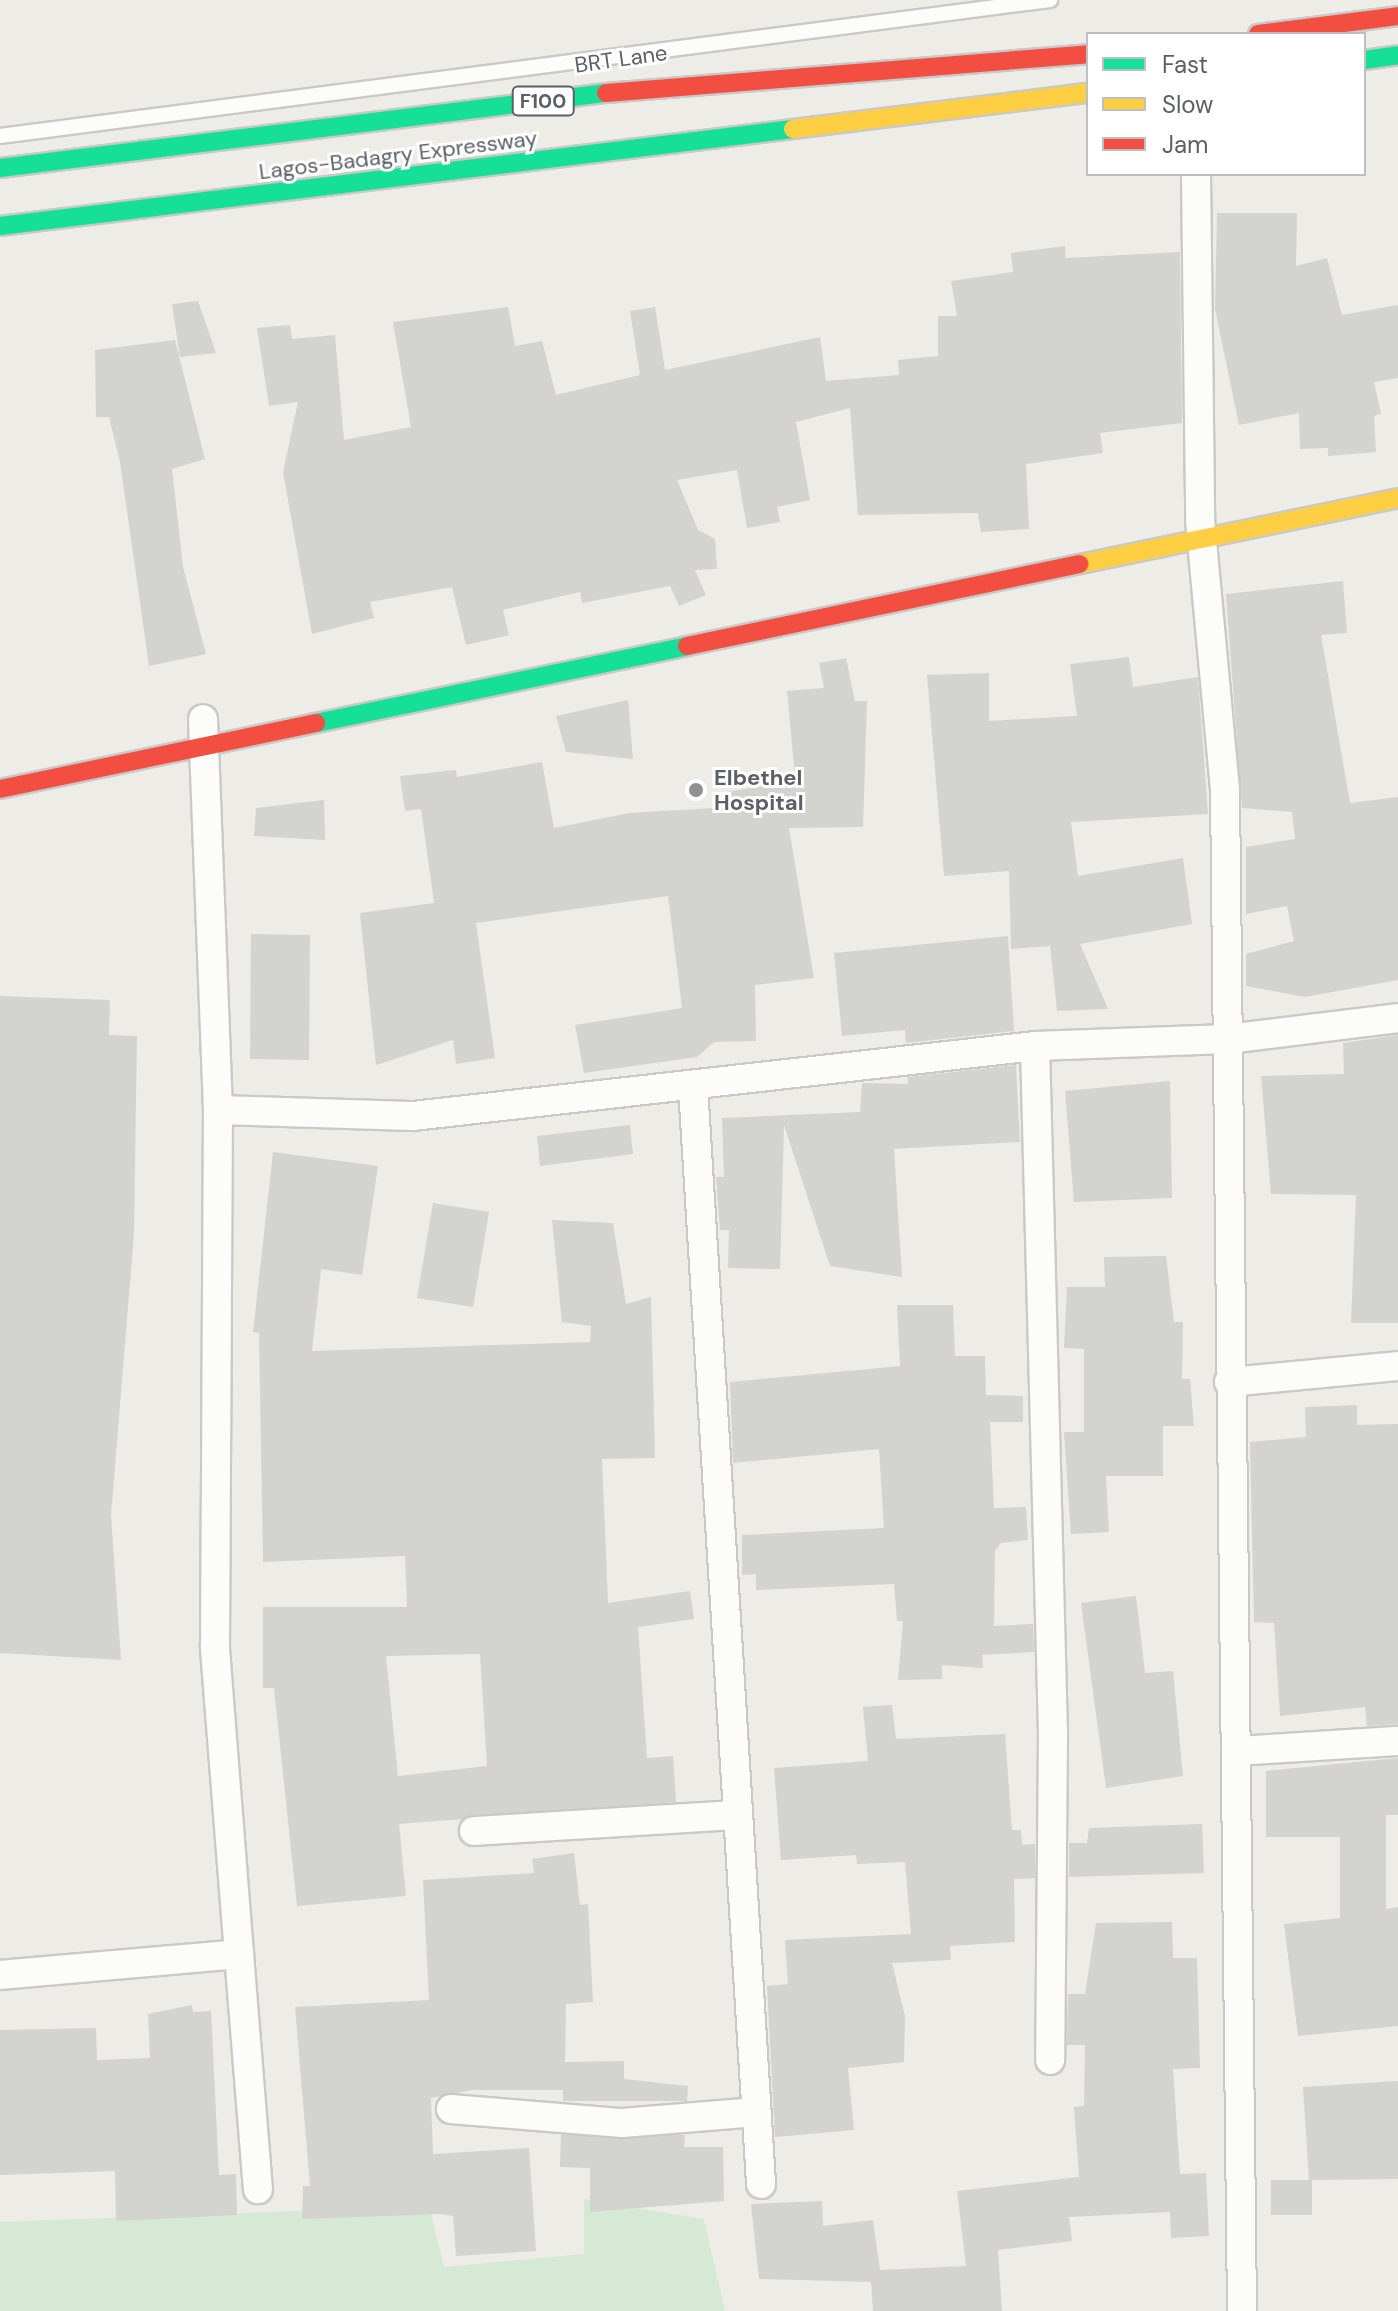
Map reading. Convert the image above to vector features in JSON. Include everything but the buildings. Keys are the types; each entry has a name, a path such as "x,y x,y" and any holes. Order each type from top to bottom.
{"main road":[{"path":"1274,32 1398,16"},
{"name":"Lagos-Badagry Expressway","path":"0,168 616,92 1086,54"},
{"path":"1366,60 1398,55"},
{"name":"Lagos-Badagry Expressway","path":"0,226 1086,93"},
{"path":"0,789 203,726 1200,531 1307,495"},
{"path":"811,598 1398,498"}],"street":[{"path":"1193,176 1200,531 1225,790 1229,1382 1237,1751 1242,2311"},
{"path":"203,726 218,1110 215,1647 258,2189"},
{"path":"218,1110 413,1116 693,1087 1035,1046 1228,1039 1398,1018"},
{"path":"1035,1046 1053,1733 1050,2060"},
{"path":"693,1087 761,2184"},
{"path":"1229,1382 1398,1366"},
{"path":"1237,1751 1398,1741"},
{"path":"474,1831 738,1815"},
{"path":"0,1975 239,1954"},
{"path":"451,2109 622,2123 757,2112"}],"lane":[{"name":"BRT Lane","path":"0,136 1050,0"}],"green space":[{"path":"584,2199 704,2219 725,2311 0,2311 0,2222 429,2206 444,2267 584,2254"}],"traffic: fast":[{"path":"1366,60 1398,55"},
{"path":"0,168 606,93"},
{"path":"0,226 793,129"},
{"path":"316,723 687,646"}],"traffic: slow":[{"path":"793,129 1086,93"},
{"path":"1080,564 1398,498"}],"traffic: jam":[{"path":"1274,32 1398,16"},
{"path":"606,93 1086,54"},
{"path":"687,646 1080,564"},
{"path":"0,789 316,723"}],"place":[{"name":"Elbethel Hospital","path":"696,790"}]}
